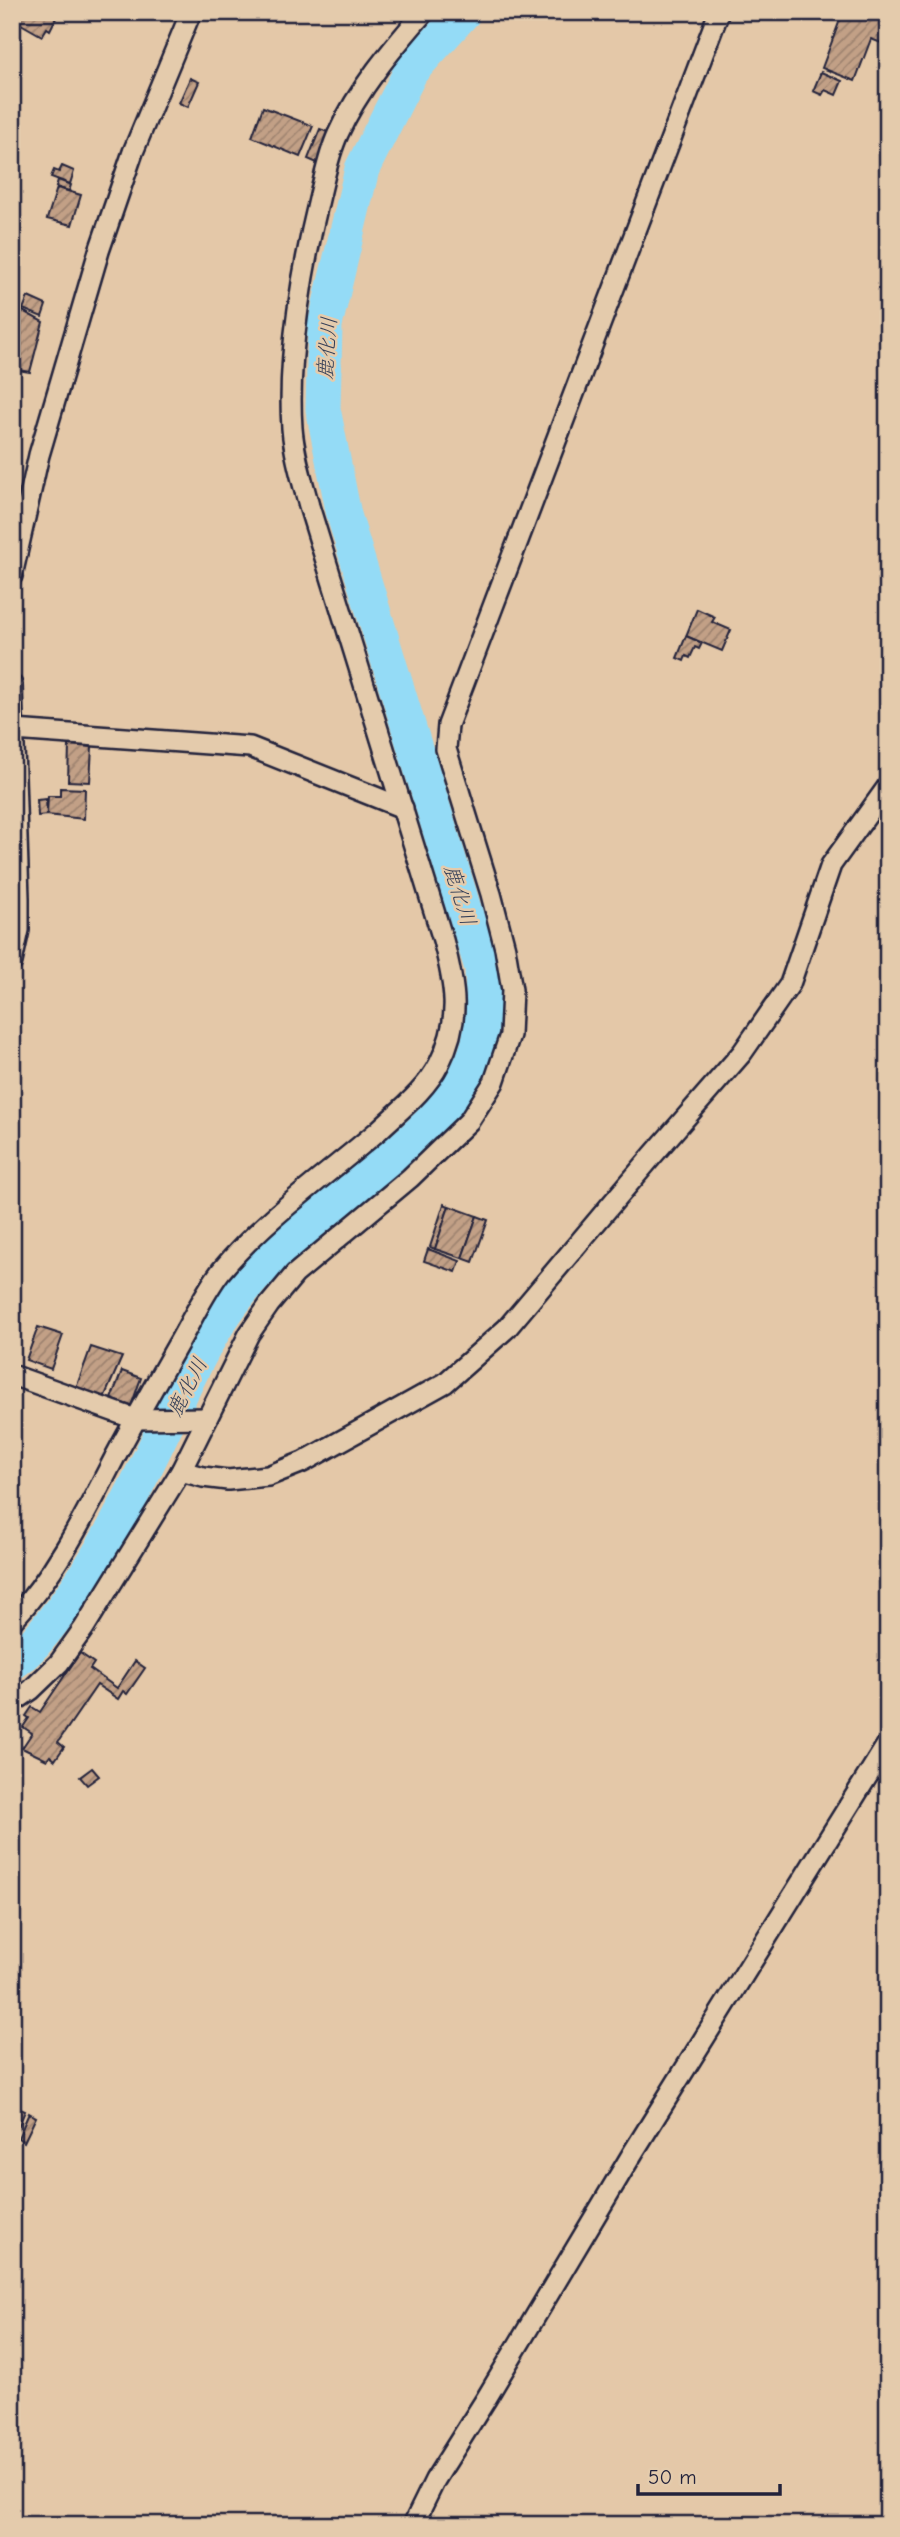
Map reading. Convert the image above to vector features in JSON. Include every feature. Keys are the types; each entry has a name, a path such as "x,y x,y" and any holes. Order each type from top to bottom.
{"street":[{"path":"12,576 39,455 99,251 133,152 191,12"},
{"path":"12,1621 51,1571 89,1507 135,1419 222,1271 284,1209 350,1155 418,1093 439,1065 454,1017 453,978 298,467 292,428 292,376 302,287 313,221 337,136 363,90 424,12"},
{"path":"12,1703 32,1690 65,1654 84,1628 181,1471 203,1419 249,1334 295,1274 420,1169 469,1121 494,1082 510,1035 512,990 505,948 491,894 446,749 448,724 719,12"},
{"path":"12,685 19,930 12,962"},
{"path":"14,730 250,747 402,808"},
{"path":"181,1471 228,1480 268,1476 303,1462 445,1383 507,1328 742,1053 790,984 831,865 888,786"},
{"path":"12,1376 135,1419 203,1419"},
{"path":"414,2525 435,2480 634,2151 888,1743"}],"building":[{"path":"19,12 59,12 50,30 47,28 42,36 14,20"},
{"path":"843,12 888,12 888,35 884,44 871,39 855,81 822,68"},
{"path":"821,72 842,81 836,95 825,90 822,95 813,91"},
{"path":"190,78 199,82 188,107 179,103"},
{"path":"263,107 313,126 300,157 252,137"},
{"path":"320,129 330,133 317,163 308,159"},
{"path":"62,166 74,171 70,184 51,177 54,170 59,172"},
{"path":"58,180 71,185 69,191 56,187"},
{"path":"57,188 81,195 72,225 47,219"},
{"path":"28,297 46,305 42,317 23,309"},
{"path":"12,308 43,322 30,372 12,369"},
{"path":"697,609 715,617 712,622 731,630 722,651 686,636"},
{"path":"686,636 702,643 699,649 695,647 690,658 686,656 684,661 677,658"},
{"path":"69,745 92,747 90,782 68,781"},
{"path":"60,788 85,789 84,819 47,815 48,796 60,796"},
{"path":"46,799 47,815 38,816 37,800"},
{"path":"444,1204 449,1206 435,1249 430,1247"},
{"path":"449,1206 477,1216 462,1258 435,1249"},
{"path":"477,1216 488,1220 473,1262 462,1258"},
{"path":"428,1249 460,1261 456,1272 424,1261"},
{"path":"38,1327 63,1335 51,1369 26,1360"},
{"path":"91,1347 122,1357 104,1398 76,1388"},
{"path":"122,1371 141,1378 131,1406 111,1399"},
{"path":"80,1653 94,1663 90,1669 117,1688 135,1661 145,1668 127,1694 123,1691 118,1699 97,1685 58,1742 64,1747 55,1760 50,1756 47,1760 22,1748 32,1733 23,1727 29,1718 26,1716 32,1707 40,1712"},
{"path":"92,1768 99,1776 87,1785 80,1777"},
{"path":"18,2108 25,2111 13,2139 12,2122"},
{"path":"29,2113 36,2117 24,2142 18,2138"}],"waterway":[{"name":"鹿化川","path":"12,1663 45,1631 93,1564 132,1494 201,1352 239,1294 291,1241 430,1122 457,1090 468,1072 479,1042 483,1010 482,968 344,515 323,409 325,325 362,169 411,71 464,12"}]}
